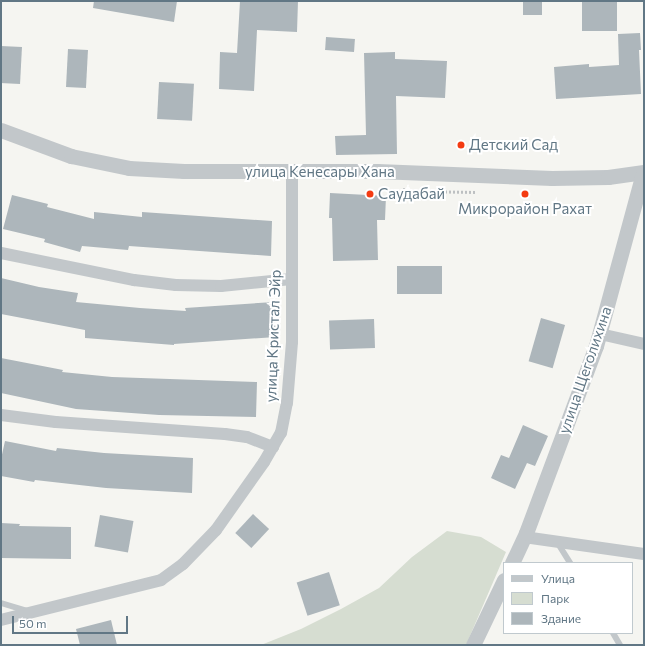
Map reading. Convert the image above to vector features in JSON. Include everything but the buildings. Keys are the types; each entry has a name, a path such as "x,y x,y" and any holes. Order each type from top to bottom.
{"street":[{"name":"улица Кенесары Хана","path":"1,130 71,156 129,168 184,172 377,171 552,178 608,176 643,172"},
{"name":"улица Кристал Эйр","path":"1,620 34,613 161,580 183,564 216,530 273,447 281,433 287,403 292,342 292,172"},
{"name":"улица Щеголихина","path":"512,562 524,537 600,334 643,172"},
{"path":"1,253 134,280 176,286 221,286 292,279"},
{"path":"600,334 644,344"},
{"path":"1,415 56,422 226,434 247,437 273,447"},
{"path":"524,537 556,540 644,554"},
{"path":"473,645 503,582"}],"lane":[{"path":"556,540 569,562"},
{"path":"1,603 34,613"},
{"path":"613,634 620,645"}],"green space":[{"path":"447,531 481,537 506,552 466,645 261,645 301,629 379,588 412,557"}],"place":[{"name":"Детский Сад","path":"461,145"},
{"name":"Саудабай","path":"370,194"},
{"name":"Микрорайон Рахат","path":"525,194"}]}
